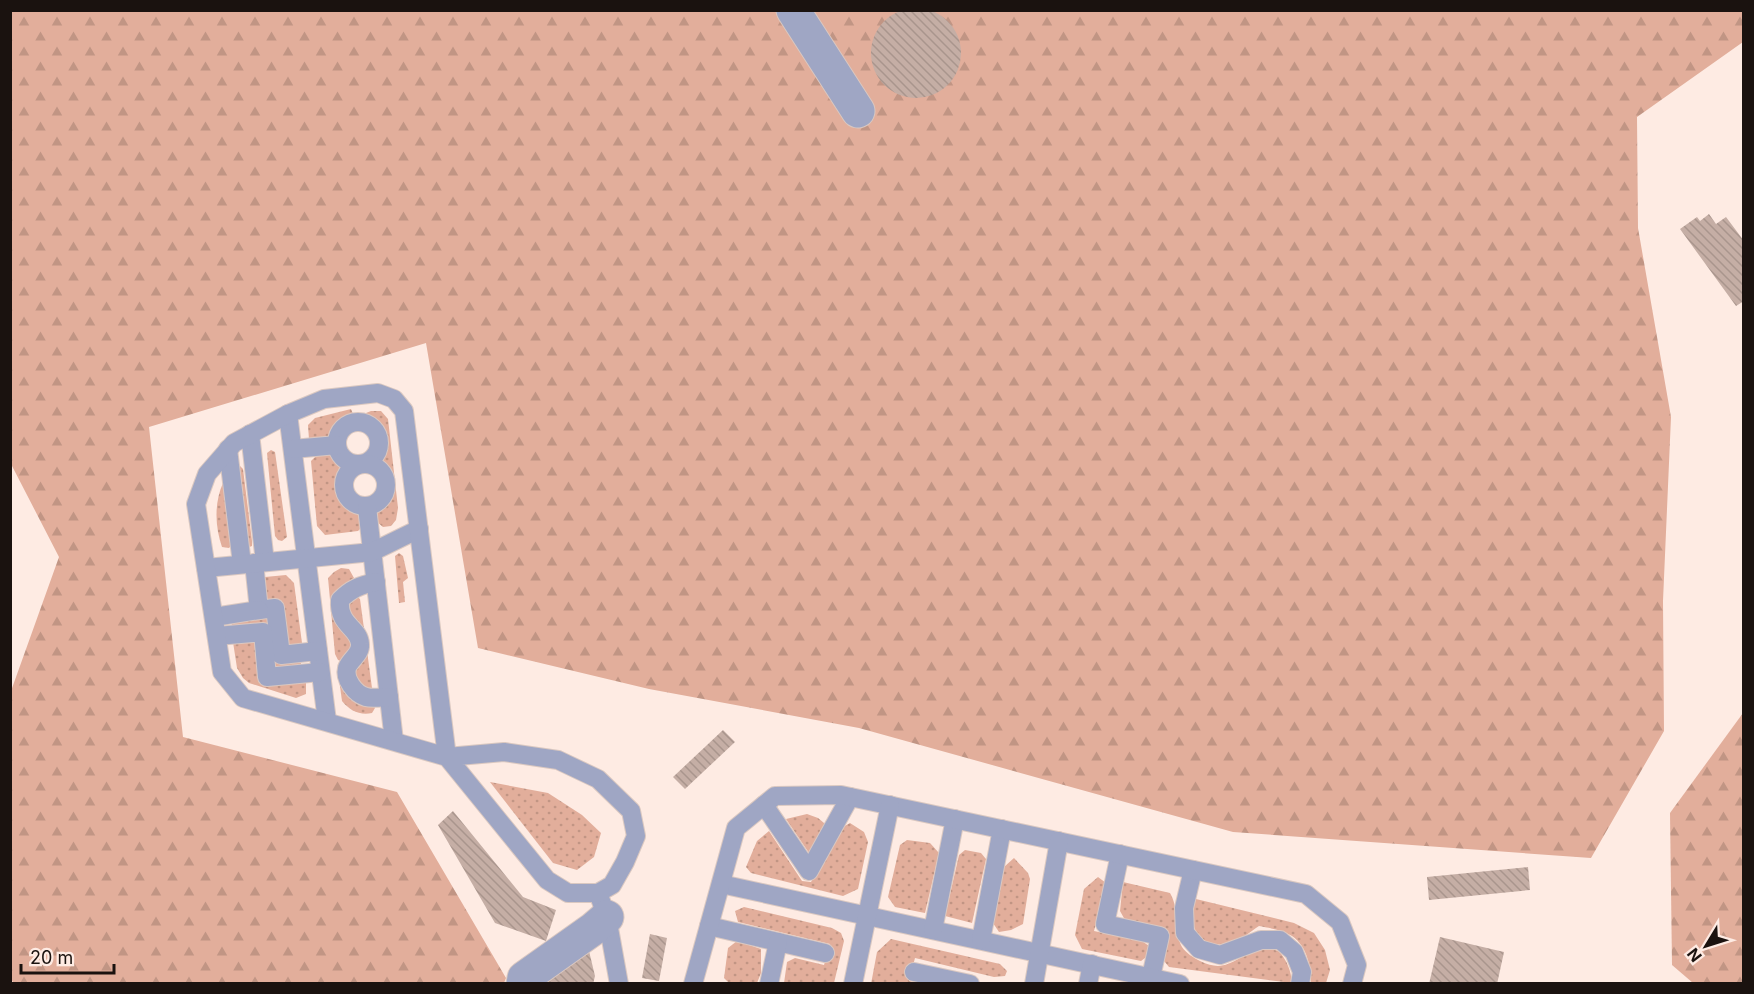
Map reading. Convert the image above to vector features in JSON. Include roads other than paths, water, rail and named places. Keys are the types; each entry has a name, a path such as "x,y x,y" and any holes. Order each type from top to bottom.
{"street":[{"path":"793,10 858,111"},
{"path":"523,984 524,978 593,929 602,905"}],"lane":[{"path":"602,905 568,893 548,880 447,757 404,411 394,399 378,393 324,399 288,414 234,442 207,474 196,504 222,672 243,698 447,757 504,752 558,760 598,778 631,811 636,836 602,905 619,984"},
{"path":"357,422 363,394"},
{"path":"288,414 327,721"},
{"path":"337,445 338,438 345,427 357,422 370,426 378,438 377,452 373,459 360,464 348,472 344,485 348,498 353,503 367,507 380,501 387,489 380,470 367,464 360,464 353,464 342,457 337,445"},
{"path":"250,434 254,563 259,610"},
{"path":"293,449 337,445"},
{"path":"228,449 254,563"},
{"path":"367,507 394,741"},
{"path":"206,568 372,552 419,529"},
{"path":"376,582 350,590 340,600 339,612 356,634 360,644 358,653 347,668 351,686 366,697 389,697"},
{"path":"214,616 275,608 281,655 347,668"},
{"path":"217,636 263,632 267,676 319,662"},
{"path":"693,984 736,828 774,796 841,795 1306,894 1340,922 1357,965 1352,984"},
{"path":"764,805 809,871 850,797"},
{"path":"853,984 890,805"},
{"path":"933,930 955,819"},
{"path":"981,940 1002,829"},
{"path":"1034,984 1059,842"},
{"path":"1120,854 1105,924 1160,936 1151,977"},
{"path":"1193,870 1184,908 1185,933 1199,949 1220,955 1261,940 1280,940 1294,952 1302,972 1300,984"},
{"path":"721,884 1176,983"},
{"path":"709,926 825,953"},
{"path":"769,984 778,942"},
{"path":"1088,984 1092,964"},
{"path":"914,972 961,983"}]}
